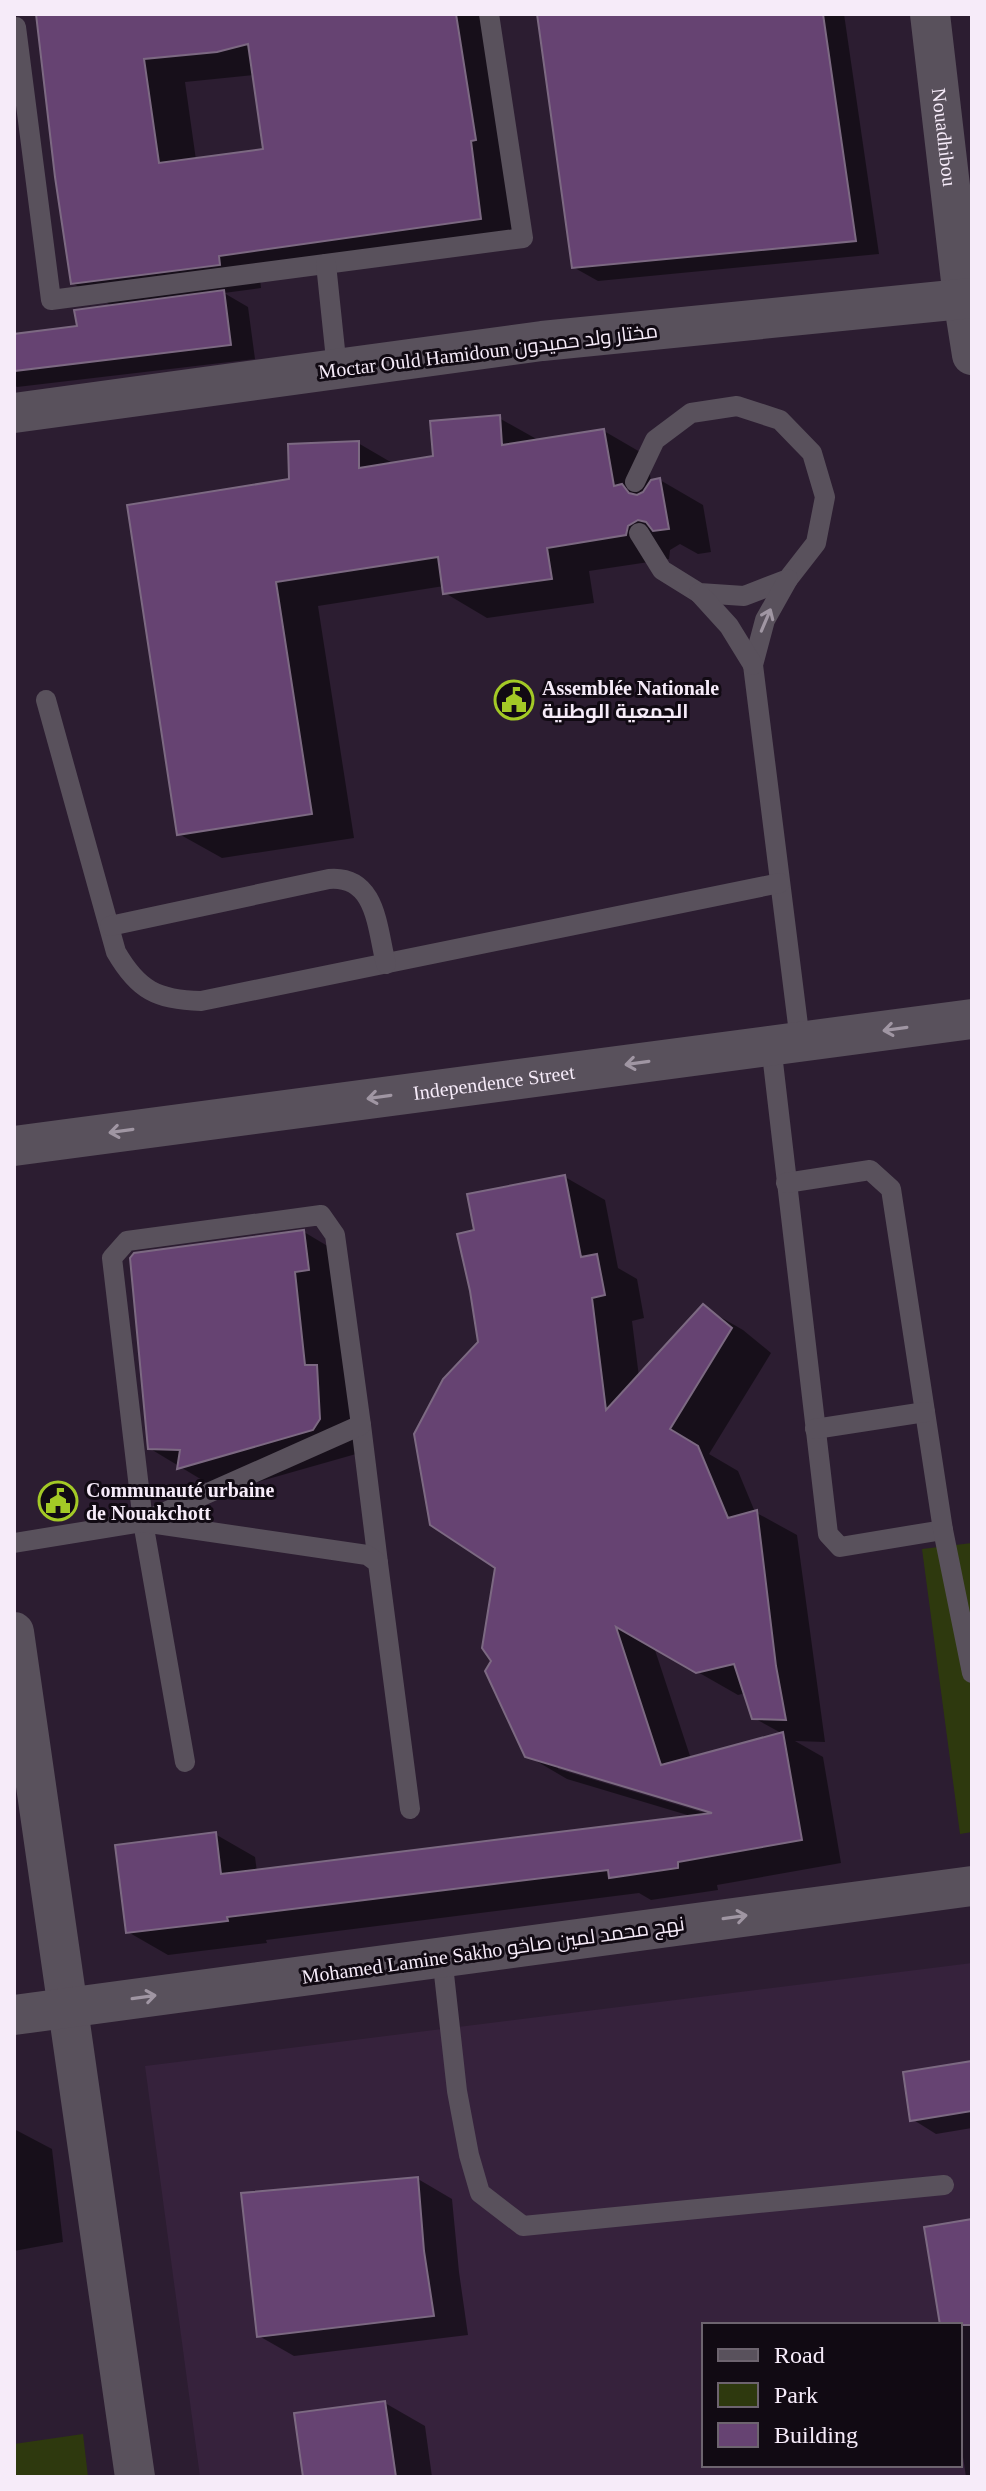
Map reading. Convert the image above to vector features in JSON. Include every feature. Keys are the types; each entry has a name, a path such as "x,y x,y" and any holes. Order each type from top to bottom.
{"street":[{"name":"Nouadhibou","path":"930,14 968,298 972,355"},
{"name":"Moctar Ould Hamidoun مختار ولد حميدون","path":"14,413 542,341 968,298"},
{"name":"Independence Street","path":"14,1146 972,1019"},
{"path":"14,1632 135,2477"},
{"name":"Mohamed Lamine Sakho نهج محمد لمين صاخو","path":"14,2015 972,1886"}],"lane":[{"path":"15,23 51,300 523,238 489,14"},
{"path":"326,264 337,369"},
{"path":"635,482 655,440 691,413 737,406 780,420 812,453 825,497 816,543 788,579 765,620 753,665 780,883 786,1183 828,1534 840,1547 943,1530"},
{"path":"639,533 662,570 699,593 729,626 753,665"},
{"path":"699,593 744,596 788,579"},
{"path":"46,700 116,952 129,975 150,992 175,1001 201,1001 780,883"},
{"path":"110,926 329,879 350,880 366,892 386,964"},
{"path":"786,1183 870,1170 891,1189 943,1530 972,1673"},
{"path":"185,1762 143,1522 112,1258 127,1241 321,1215 335,1235 410,1809"},
{"path":"815,1429 925,1412"},
{"path":"14,1543 143,1522 361,1425"},
{"path":"143,1522 367,1555 378,1563"},
{"path":"442,1956 457,2091 480,2193 523,2226 944,2185"}],"shaded area":[{"path":"972,1963 972,2477 200,2477 145,2066"}],"green space":[{"path":"972,1543 972,1832 960,1834 922,1549"},
{"path":"83,2434 88,2477 14,2477 14,2444"}],"building":[{"path":"36,14 456,14 476,140 471,141 481,219 219,256 220,265 71,284","holes":["248,44 263,149 159,163 144,59 217,52"]},
{"path":"537,14 823,14 856,241 572,268"},
{"path":"224,290 231,345 14,371 14,334 77,326 74,310"},
{"path":"500,415 502,445 604,429 614,486 622,484 629,493 637,495 651,480 660,478 669,529 653,531 646,522 638,520 628,526 626,535 547,548 552,579 443,594 438,557 276,582 312,814 177,835 127,505 289,479 288,444 359,441 359,468 433,456 430,421"},
{"path":"565,1175 581,1257 597,1254 605,1295 592,1298 606,1410 703,1304 732,1328 670,1429 698,1446 728,1518 757,1510 776,1666 786,1720 752,1719 734,1664 696,1673 616,1627 661,1765 783,1732 802,1840 678,1862 678,1868 609,1878 608,1870 227,1917 228,1921 126,1933 115,1845 216,1832 221,1874 712,1813 525,1757 485,1671 491,1661 482,1648 495,1568 430,1525 414,1434 443,1379 478,1342 457,1234 474,1230 467,1194"},
{"path":"304,1230 309,1270 295,1272 305,1365 317,1365 320,1419 313,1430 177,1469 180,1450 148,1449 130,1258 134,1253"},
{"path":"972,2061 972,2111 910,2121 903,2072"},
{"path":"418,2177 424,2251 434,2316 257,2337 241,2193"},
{"path":"972,2219 972,2325 940,2323 924,2227"},
{"path":"385,2401 396,2477 303,2477 294,2413"}],"place":[{"name":"Assemblée Nationale الجمعية الوطنية","path":"514,700"},
{"name":"Communauté urbaine de Nouakchott","path":"58,1501"}]}
